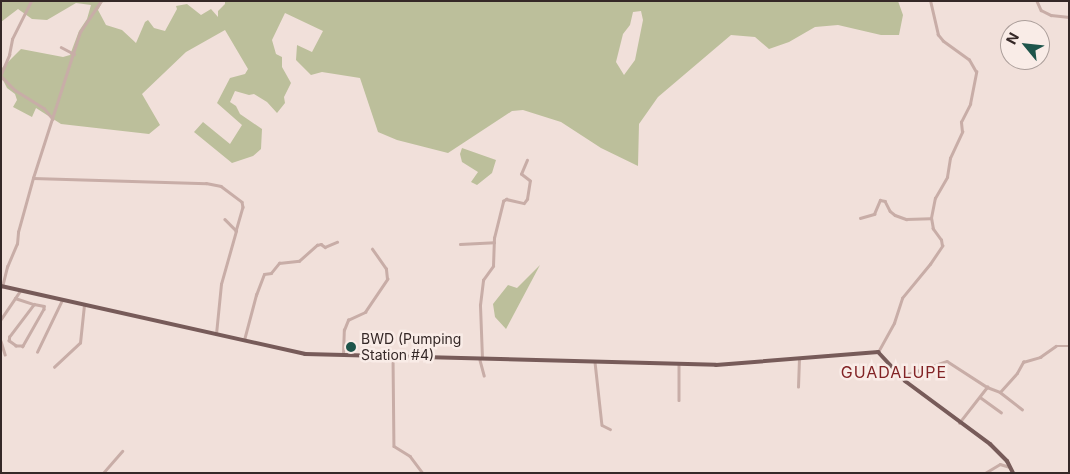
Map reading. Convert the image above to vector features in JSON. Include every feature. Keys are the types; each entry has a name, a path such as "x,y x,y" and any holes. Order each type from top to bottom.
{"main road":[{"path":"2,286 305,354 735,364 878,352 900,376 959,423 990,444 1013,473"}],"street":[{"path":"31,1 12,39 9,55 1,75 15,90 44,108 52,119"},
{"path":"2,286 7,267 17,244 18,232 34,178 80,32 101,1"},
{"path":"878,352 894,323 902,298 941,249 941,240 933,229 931,218 935,198 946,181 950,158 962,132 961,122 970,104 976,72 969,60 943,41 938,35 930,1"},
{"path":"1037,1 1041,10 1052,15 1069,17"},
{"path":"60,48 74,54"},
{"path":"484,375 481,359 480,304 483,280 493,266 494,242 502,201 506,199 524,203 527,199 530,180 521,174 527,160"},
{"path":"34,178 199,182 225,188 243,204 222,280 216,334"},
{"path":"860,218 874,214 880,200 886,201 890,211 901,217 915,219 931,218"},
{"path":"225,220 236,231"},
{"path":"244,340 256,295 264,274 272,273 279,263 298,261 317,245 321,244 325,247 337,242"},
{"path":"460,244 494,242"},
{"path":"343,354 344,330 348,320 365,312 387,279 386,268 372,249"},
{"path":"1,319 20,290"},
{"path":"16,298 44,306 23,346 16,346 10,341 9,337 34,304"},
{"path":"37,352 62,300"},
{"path":"54,367 80,343 84,304"},
{"path":"1,341 5,354"},
{"path":"1000,392 1017,373 1022,362 1040,357 1056,346 1069,346"},
{"path":"393,356 394,446 410,456 422,473"},
{"path":"798,386 799,359"},
{"path":"900,376 947,361 987,387 1000,392 1022,409"},
{"path":"595,362 602,425 610,429"},
{"path":"679,364 679,400"},
{"path":"959,423 987,387"},
{"path":"979,397 1001,412"},
{"path":"103,473 122,451"},
{"path":"985,473 1000,464 1010,467"}],"green space":[{"path":"1,1 103,1 98,10 106,25 122,30 136,43 145,22 148,20 154,28 165,31 177,9 176,6 187,4 201,15 211,9 218,17 218,11 225,4 225,1 898,1 903,15 899,35 881,35 838,25 815,27 789,42 769,49 755,37 731,35 658,97 639,124 638,166 601,148 561,122 523,110 512,111 448,153 397,140 378,132 360,78 322,72 311,75 296,60 297,45 312,52 323,31 285,13 272,40 276,54 282,57 282,67 291,83 284,97 285,103 277,113 267,102 254,94 249,95 235,91 230,102 236,106 240,114 262,129 261,149 253,156 232,163 194,132 203,122 230,144 242,125 217,103 230,78 245,74 248,69 225,30 186,52 142,94 160,125 149,134 61,124 36,108 32,117 13,107 17,100 15,94 7,88 3,80 1,81 1,69 21,49 63,57 70,55 79,31 87,19 91,5 76,3 47,20 32,19 18,9 1,22","holes":["641,11 643,20 635,60 624,75 616,62 623,34 630,25 633,12"]},
{"path":"462,148 496,160 492,173 477,185 471,182 478,172 462,162 460,154"},
{"path":"540,265 506,329 495,317 493,304 508,285 517,288"}],"place":[{"name":"BWD (Pumping Station #4)","path":"351,347"}],"district":[{"name":"GUADALUPE","path":"894,372"}]}
